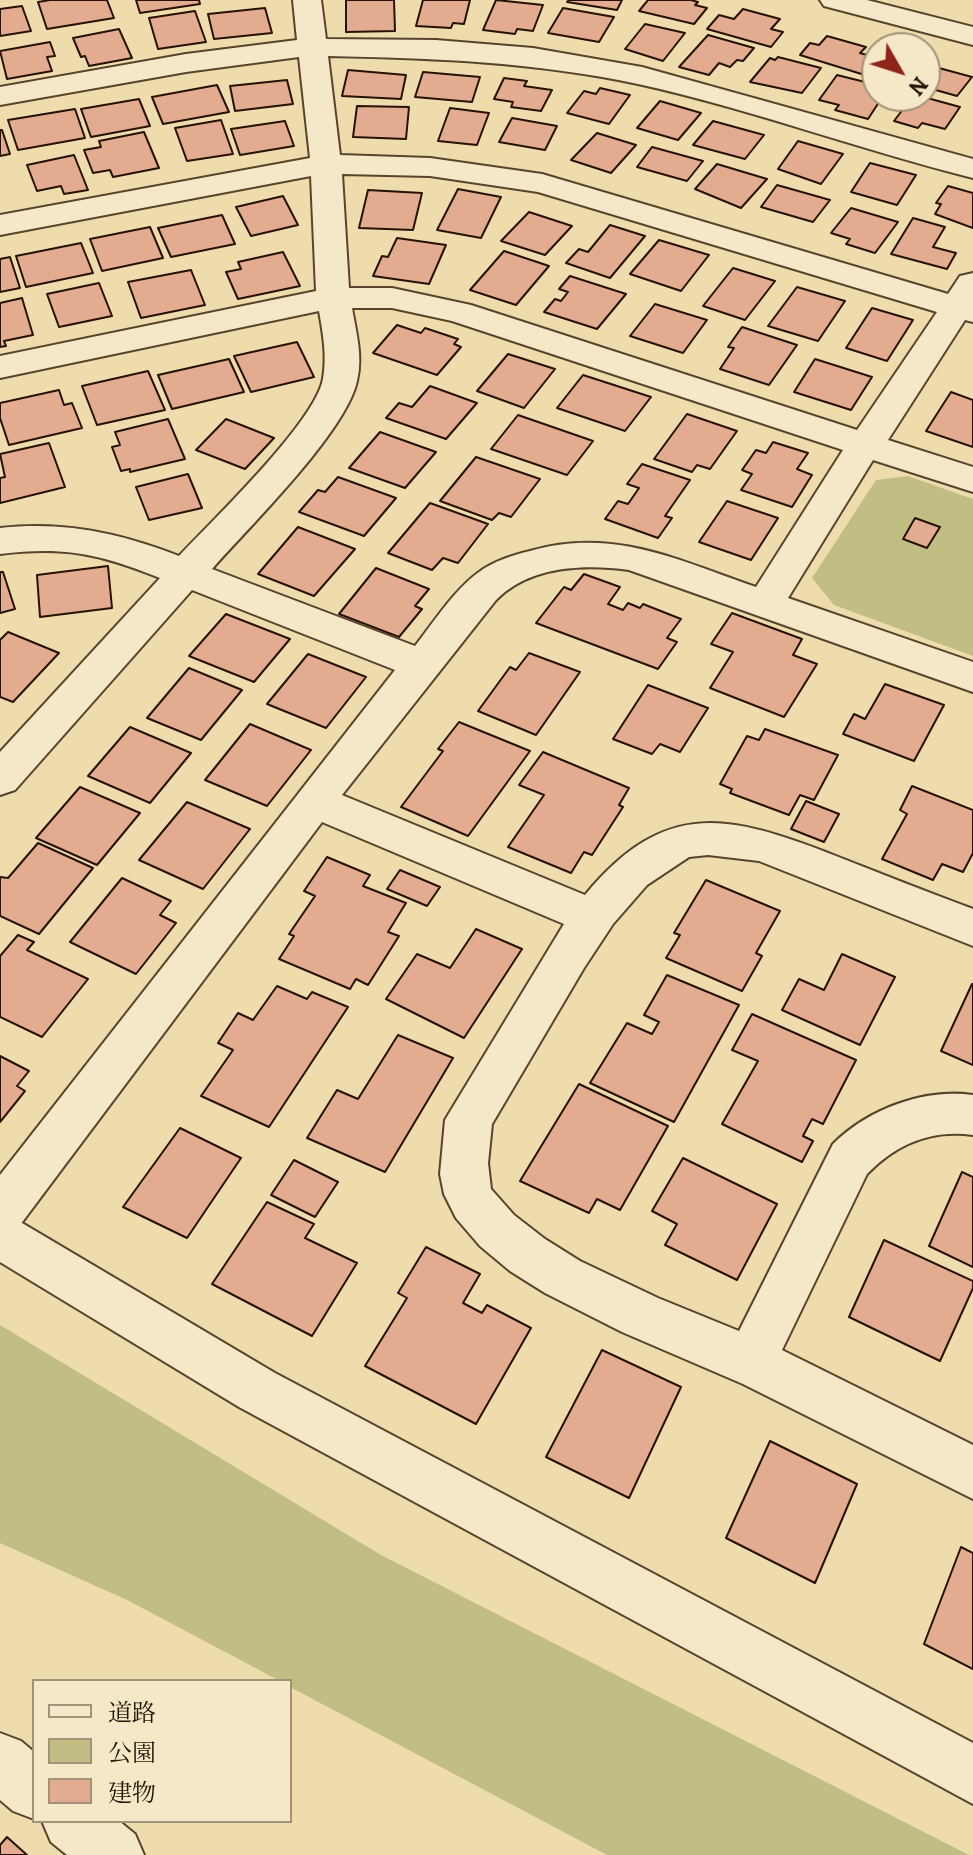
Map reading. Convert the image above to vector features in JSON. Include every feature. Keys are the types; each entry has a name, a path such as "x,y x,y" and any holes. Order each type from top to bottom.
{"street":[{"path":"0,779 297,450 328,410 340,382 343,353 333,298 326,164 310,47 307,0"},
{"path":"834,0 973,36"},
{"path":"0,96 186,63 310,47 436,49 533,57 642,76 973,169"},
{"path":"0,225 326,164 430,167 542,183 968,300 865,444 765,603"},
{"path":"0,367 333,298 392,298 459,312 973,480"},
{"path":"0,541 46,535 88,539 120,548 421,664"},
{"path":"0,1213 421,664 481,592 496,579 535,562 604,553 633,558 973,677"},
{"path":"314,801 592,917"},
{"path":"973,928 765,846 735,840 702,839 676,845 635,871 592,917 469,1120 464,1149 471,1200 490,1225 582,1288 750,1362 973,1473"},
{"path":"750,1362 850,1159 860,1146 877,1134 916,1120 952,1112 973,1115"},
{"path":"0,1236 257,1390 973,1775"},
{"path":"0,1762 32,1788"},
{"path":"74,1823 114,1855"}],"green space":[{"path":"908,476 973,499 973,656 834,605 812,578 876,480"},
{"path":"0,1325 381,1555 969,1855 607,1855 292,1688 292,1679 276,1679 127,1600 0,1543"}],"building":[{"path":"107,0 114,18 47,29 38,2"},
{"path":"136,0 199,0 200,4 140,13"},
{"path":"346,0 394,0 395,31 346,32"},
{"path":"423,0 470,0 464,24 453,23 451,28 416,26"},
{"path":"496,0 543,5 533,31 517,29 515,34 483,30"},
{"path":"622,0 617,10 567,2"},
{"path":"648,0 691,0 698,2 695,5 707,8 694,24 639,11"},
{"path":"22,6 31,31 0,36 0,9"},
{"path":"265,8 272,33 214,39 208,14"},
{"path":"563,8 614,17 599,42 548,33"},
{"path":"743,9 780,19 771,29 783,32 771,47 707,29 719,15 734,19"},
{"path":"195,11 206,42 158,49 149,18"},
{"path":"645,24 685,33 663,61 625,49"},
{"path":"119,29 132,58 89,66 85,56 81,57 73,38"},
{"path":"708,35 754,48 743,61 737,60 730,67 719,63 709,75 679,67"},
{"path":"827,36 861,46 861,74 800,55 810,43 819,45"},
{"path":"50,42 55,56 47,57 52,71 7,79 0,51"},
{"path":"778,57 821,68 802,93 750,82 770,58 775,60"},
{"path":"941,69 972,77 957,96 941,92"},
{"path":"348,70 406,75 401,99 342,96"},
{"path":"423,72 480,77 472,102 415,97"},
{"path":"837,75 861,81 861,112 873,112 868,119 835,110 839,105 819,100"},
{"path":"504,78 527,81 524,86 552,90 541,111 511,107 513,102 494,99"},
{"path":"287,80 293,104 235,111 230,86"},
{"path":"217,85 229,112 163,124 152,97"},
{"path":"600,88 630,95 609,124 567,113 584,91 596,94"},
{"path":"139,99 150,126 91,137 81,109"},
{"path":"660,101 701,113 678,140 637,128"},
{"path":"941,102 960,107 945,129 922,123 918,128 894,121 901,112 941,112"},
{"path":"357,106 409,107 406,139 353,137"},
{"path":"450,108 489,113 477,145 438,141"},
{"path":"75,109 85,138 18,150 8,120"},
{"path":"512,118 557,126 545,150 499,142"},
{"path":"221,120 233,154 187,161 175,128"},
{"path":"285,121 294,146 240,155 231,129"},
{"path":"713,121 764,135 745,159 693,145"},
{"path":"0,130 10,154 0,156"},
{"path":"144,132 159,168 113,177 110,170 93,173 84,150 101,147 99,141"},
{"path":"597,133 636,145 611,173 571,160"},
{"path":"798,141 843,154 821,184 778,169"},
{"path":"652,147 703,161 687,181 637,167"},
{"path":"74,155 88,190 64,194 61,186 37,191 27,165"},
{"path":"870,163 916,175 897,205 851,192"},
{"path":"717,164 767,179 741,208 695,189"},
{"path":"777,185 830,200 813,222 761,207"},
{"path":"948,186 973,193 973,228 935,214 941,204 936,203"},
{"path":"458,189 501,197 481,238 437,230"},
{"path":"368,190 422,193 413,230 359,228"},
{"path":"283,196 298,225 251,236 236,207"},
{"path":"851,208 898,222 875,253 846,244 850,239 831,233"},
{"path":"529,212 572,226 545,255 501,241"},
{"path":"222,215 235,244 171,257 158,228"},
{"path":"913,218 945,227 933,247 956,253 947,269 891,254"},
{"path":"610,225 645,236 610,278 566,263 579,249 588,252"},
{"path":"150,227 163,258 102,271 90,239"},
{"path":"397,238 446,245 429,284 373,276 382,256 388,257"},
{"path":"659,240 709,255 681,291 630,274"},
{"path":"81,243 93,273 26,287 16,256"},
{"path":"504,251 549,266 516,305 470,290"},
{"path":"283,252 300,286 238,299 226,272 241,269 238,262"},
{"path":"10,257 20,288 0,292 0,259"},
{"path":"733,268 775,281 745,320 703,306"},
{"path":"191,270 205,305 141,318 128,282"},
{"path":"570,276 626,294 597,329 544,312 555,299 561,301 568,292 559,289"},
{"path":"99,283 112,316 59,327 47,294"},
{"path":"797,287 845,301 818,341 768,326"},
{"path":"22,298 33,335 4,341 6,346 0,347 0,303"},
{"path":"655,304 707,320 683,353 630,336"},
{"path":"872,308 913,320 887,361 846,348"},
{"path":"397,325 421,333 425,328 458,339 454,344 461,347 437,375 373,353"},
{"path":"742,327 797,345 769,385 720,369 734,348 728,347"},
{"path":"297,342 314,377 251,392 234,356"},
{"path":"508,354 555,369 524,408 477,391"},
{"path":"229,359 244,392 172,409 158,375"},
{"path":"815,359 872,377 851,410 794,392"},
{"path":"148,371 165,410 97,425 82,386"},
{"path":"583,375 651,397 625,431 557,408"},
{"path":"430,386 477,403 446,439 386,418 399,403 412,407"},
{"path":"59,390 64,405 72,403 82,428 9,445 0,418 0,403"},
{"path":"951,392 973,400 973,447 926,431"},
{"path":"687,414 737,431 710,469 697,465 692,472 654,459"},
{"path":"518,415 593,441 567,475 491,449"},
{"path":"168,419 185,459 130,472 130,469 121,471 112,447 120,445 115,432"},
{"path":"226,419 274,438 245,469 196,450"},
{"path":"380,432 436,452 405,488 349,468"},
{"path":"773,442 808,453 797,469 812,475 792,507 741,490 752,474 742,470 756,450 766,453"},
{"path":"49,443 65,487 0,503 0,478 5,477 0,454"},
{"path":"476,457 540,479 511,517 499,513 492,520 440,501"},
{"path":"642,464 690,480 665,516 672,518 658,538 605,519 618,501 628,504 639,488 627,484"},
{"path":"188,474 202,508 149,520 136,487"},
{"path":"338,477 396,498 364,536 299,512 318,490 325,492"},
{"path":"727,501 778,518 751,560 699,542"},
{"path":"430,503 488,524 458,563 443,558 432,570 388,553"},
{"path":"915,518 940,527 927,548 903,539"},
{"path":"298,527 355,549 314,596 258,574"},
{"path":"108,566 112,608 40,617 37,575"},
{"path":"376,568 429,589 415,606 422,609 399,637 339,614"},
{"path":"0,572 3,572 15,609 0,613"},
{"path":"584,574 620,587 608,604 623,610 628,603 640,608 643,604 681,619 667,638 677,642 658,669 536,623 564,587 571,590"},
{"path":"732,613 802,639 793,655 817,664 784,717 710,688 733,652 711,644"},
{"path":"226,614 290,639 254,682 189,656"},
{"path":"8,632 59,653 13,702 0,697 0,640"},
{"path":"529,653 580,672 536,735 478,711 510,667 516,670"},
{"path":"308,654 366,677 326,728 267,704"},
{"path":"189,668 242,690 201,740 147,718"},
{"path":"885,684 944,705 914,761 843,734 854,714 865,719"},
{"path":"648,685 708,708 680,752 660,744 652,754 613,739"},
{"path":"459,722 530,751 468,836 401,807 443,751 438,749"},
{"path":"250,724 311,750 267,806 205,780"},
{"path":"130,727 191,753 150,803 88,776"},
{"path":"765,729 838,755 814,800 800,795 789,815 730,793 732,789 720,784 747,736 759,740"},
{"path":"543,752 629,788 619,805 623,807 592,855 584,852 571,873 508,847 544,795 519,785"},
{"path":"912,786 973,810 973,853 963,872 942,864 933,880 882,859 907,814 900,810"},
{"path":"80,787 140,813 97,865 36,838"},
{"path":"806,801 839,814 824,842 791,829"},
{"path":"187,802 250,829 203,889 139,860"},
{"path":"38,843 93,868 39,934 0,916 0,877 8,878"},
{"path":"327,857 370,875 363,886 406,903 388,932 399,936 368,985 356,979 350,989 279,959 294,936 289,934 315,896 304,891"},
{"path":"400,870 440,887 427,906 387,889"},
{"path":"122,878 171,901 160,915 176,923 136,974 70,942"},
{"path":"706,880 780,911 756,953 762,956 742,991 666,958 680,935 674,933"},
{"path":"476,929 522,949 464,1038 386,999 417,954 450,968"},
{"path":"18,935 34,942 27,950 88,979 42,1037 0,1017 0,956"},
{"path":"842,954 895,977 860,1045 782,1010 799,979 824,990"},
{"path":"667,975 739,1005 674,1122 590,1083 627,1023 652,1034 659,1022 644,1015"},
{"path":"973,984 973,1065 941,1051"},
{"path":"277,986 307,999 312,992 348,1007 269,1127 201,1096 233,1050 218,1043 238,1013 253,1020"},
{"path":"752,1014 856,1060 823,1124 812,1119 803,1136 813,1141 802,1162 722,1124 758,1061 732,1050"},
{"path":"398,1035 453,1058 385,1172 307,1138 337,1090 358,1099"},
{"path":"0,1056 29,1071 17,1086 25,1091 0,1122"},
{"path":"579,1084 668,1126 620,1210 597,1199 589,1213 520,1181"},
{"path":"180,1128 241,1158 187,1238 123,1207"},
{"path":"683,1158 777,1204 737,1280 665,1245 677,1224 652,1211"},
{"path":"294,1160 338,1182 315,1217 271,1195"},
{"path":"962,1172 973,1177 973,1267 929,1246"},
{"path":"267,1202 314,1224 305,1238 357,1263 312,1336 212,1284"},
{"path":"884,1240 973,1281 973,1288 940,1361 849,1317"},
{"path":"426,1247 480,1274 463,1303 482,1313 487,1305 531,1328 476,1424 365,1366 407,1298 398,1293"},
{"path":"602,1350 681,1387 629,1498 546,1457"},
{"path":"770,1441 857,1484 815,1583 726,1538"},
{"path":"961,1547 973,1553 973,1669 924,1644"},
{"path":"7,1837 27,1855 0,1855 0,1845"}]}
